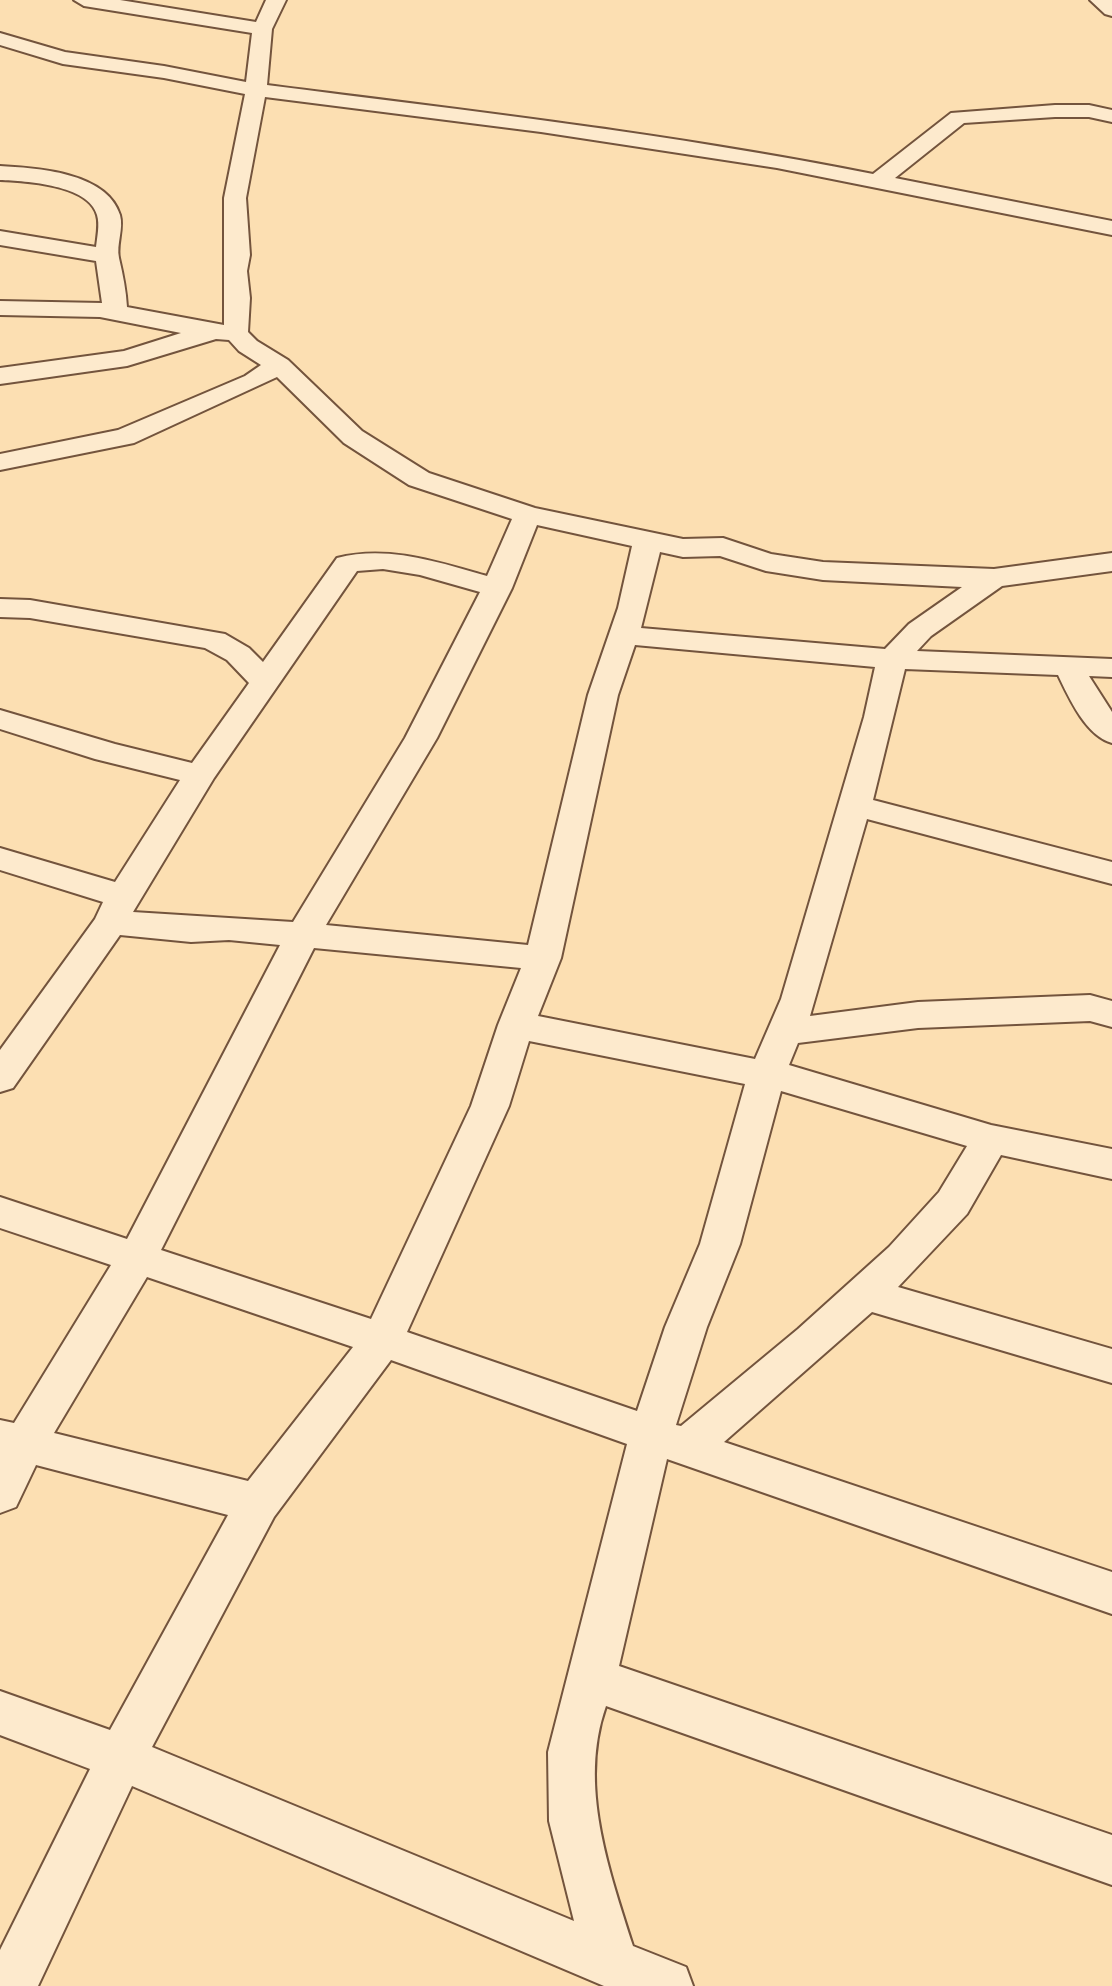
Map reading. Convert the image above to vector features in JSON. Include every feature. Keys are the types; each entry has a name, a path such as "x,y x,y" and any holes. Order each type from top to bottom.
{"street":[{"path":"84,0 262,29"},
{"path":"224,333 238,298 235,198 256,90 262,29 276,0"},
{"path":"1100,0 1112,10"},
{"path":"0,39 63,58 164,72 256,90 620,136 777,161 1112,228"},
{"path":"878,181 958,117 1055,111 1089,111 1112,116"},
{"path":"0,173 46,176 99,200 107,210 110,224 107,256 113,276 115,312"},
{"path":"0,238 107,256"},
{"path":"2,311 48,308 115,312 224,333 279,365 353,437 419,479 528,515 683,548 723,547 766,562 823,571 994,578 1112,562"},
{"path":"0,376 127,358 224,333"},
{"path":"0,462 125,437 254,381 279,365"},
{"path":"0,1494 12,1441 136,1260 302,936 421,738 497,588 528,515"},
{"path":"10,1986 121,1757 258,1503 382,1340 490,1106 516,1025 543,958 603,695 633,608 648,539"},
{"path":"0,1078 15,1028 117,909 200,775 347,564 384,560 497,588"},
{"path":"612,1961 571,1822 573,1743 580,1705 592,1679 669,1441 686,1327 720,1244 766,1075 799,999 856,806 892,659 920,630 994,578"},
{"path":"0,608 30,609 214,640 228,645 265,682"},
{"path":"624,635 892,659 1112,668"},
{"path":"1070,668 1086,700 1112,733"},
{"path":"0,719 106,752 200,775"},
{"path":"856,806 1112,873"},
{"path":"0,859 117,909 191,930 229,928 543,958"},
{"path":"785,1032 918,1015 1090,1008 1112,1014"},
{"path":"516,1025 795,1080 991,1139 1112,1164"},
{"path":"669,1441 866,1294 953,1203 991,1139"},
{"path":"0,1212 382,1340 1112,1593"},
{"path":"866,1294 1112,1366"},
{"path":"12,1441 258,1503"},
{"path":"592,1679 1112,1860"},
{"path":"0,1713 121,1757 667,1986"}]}
